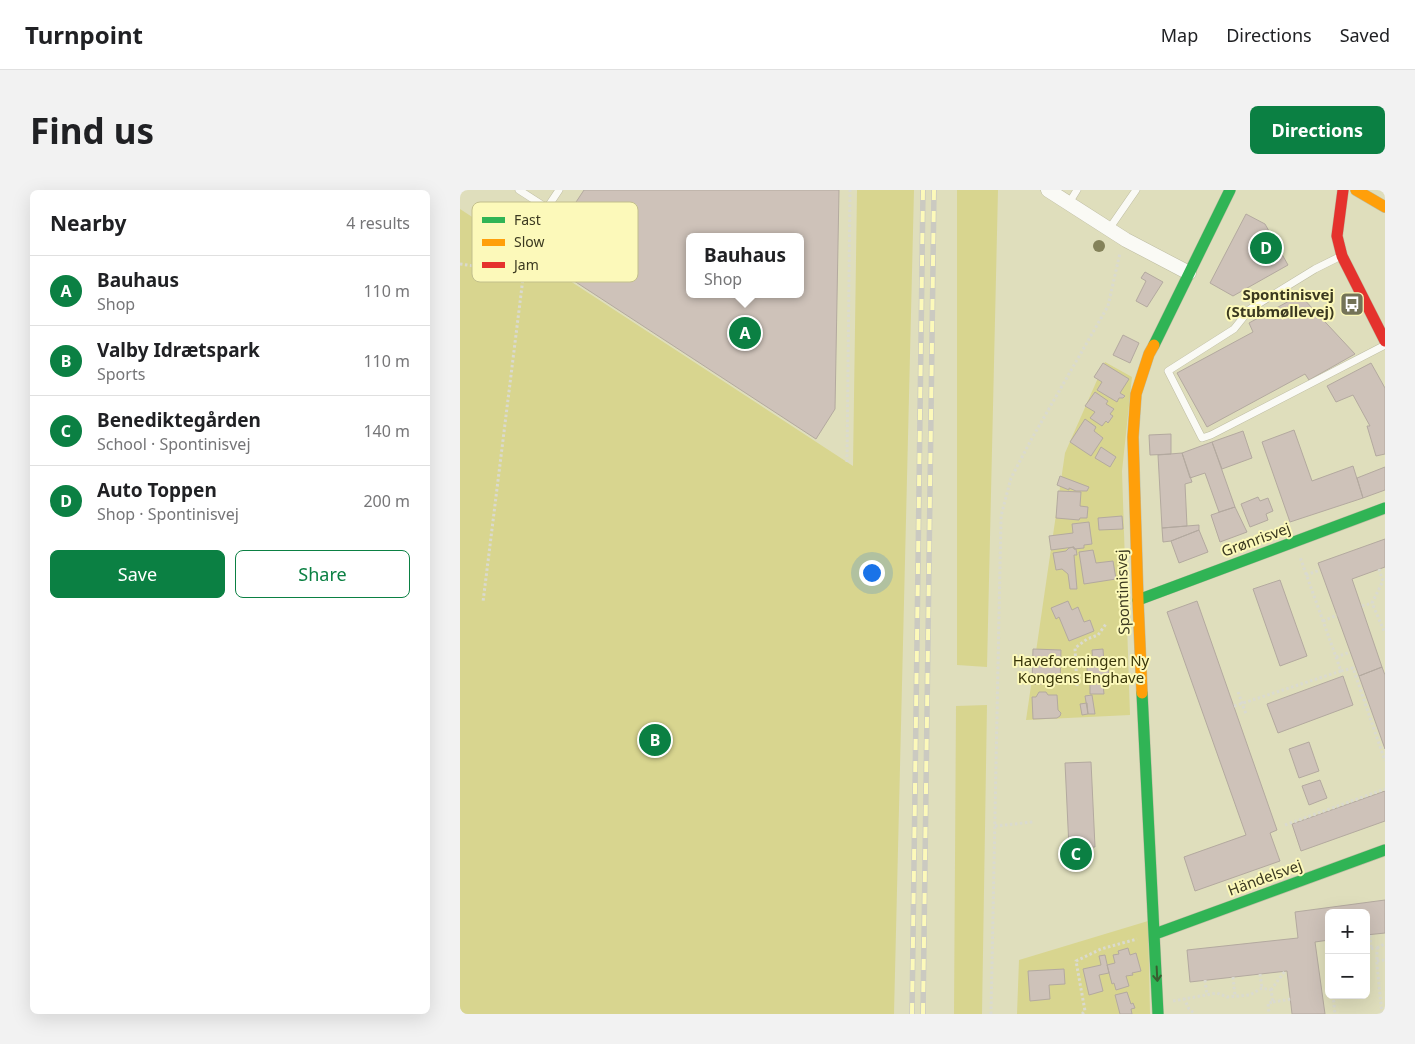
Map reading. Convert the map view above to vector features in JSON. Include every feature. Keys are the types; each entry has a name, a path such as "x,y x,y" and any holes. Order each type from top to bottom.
{"street":[{"path":"1048,190 1126,240 1189,273"},
{"name":"Spontinisvej","path":"1158,1014 1138,600 1133,436 1136,394 1148,354 1230,190"},
{"path":"1343,190 1338,236 1342,256 1382,328 1385,341"},
{"path":"1356,190 1385,207"},
{"name":"Grønrisvej","path":"1138,600 1385,508"},
{"name":"Händelsvej","path":"1155,934 1385,850"}],"lane":[{"path":"519,190 538,202"},
{"path":"551,202 558,190"},
{"path":"1069,203 1077,190"},
{"path":"1109,229 1136,190"},
{"path":"1342,256 1315,268 1250,310 1234,329 1168,371 1202,438 1385,345"}],"path":[{"path":"847,462 850,190"},
{"path":"991,1014 1001,516 1012,478 1030,440 1108,306 1121,248 1126,240"},
{"path":"483,602 523,282"},
{"path":"1301,561 1341,671"},
{"path":"1362,606 1372,603 1384,581 1379,569"},
{"path":"1306,576 1320,570"},
{"path":"1372,603 1385,633"},
{"path":"1322,620 1336,615"},
{"path":"1076,686 1075,648 1087,639 1098,635 1106,624"},
{"path":"1336,657 1350,652"},
{"path":"1234,706 1353,668 1385,761"},
{"path":"1238,692 1246,714"},
{"path":"1285,826 1385,790"},
{"path":"995,826 1034,822"},
{"path":"1082,1014 1085,1012 1076,961 1101,949 1155,934"},
{"path":"1370,935 1371,948 1377,948 1385,942"},
{"path":"1377,948 1382,1014"},
{"path":"1377,961 1385,960"},
{"path":"1273,1002 1271,990 1285,971"},
{"path":"1260,974 1262,988"},
{"path":"1233,977 1235,996"},
{"path":"1205,980 1207,995"},
{"path":"1158,1001 1174,1001 1218,993 1227,997 1250,995 1262,988 1271,990"},
{"path":"1380,995 1385,994"},
{"path":"1184,998 1189,1009 1195,1014"},
{"path":"1269,1014 1268,1003 1291,999"},
{"path":"1333,999 1335,1014"}],"green space":[{"path":"857,190 914,190 894,1014 460,1014 460,209 472,217 472,282 572,282 853,466"},
{"path":"957,190 998,190 987,667 957,665"},
{"name":"Haveforeningen Ny Kongens Enghave","path":"1105,362 1132,377 1122,471 1130,715 1026,720 1065,453"},
{"path":"987,705 982,1014 954,1014 956,706"},
{"path":"1148,921 1150,1014 1017,1014 1019,960"}],"building":[{"path":"584,190 839,190 835,409 816,439 576,282 638,282 638,202 576,202"},
{"path":"1246,214 1265,224 1288,265 1233,296 1210,283"},
{"path":"1145,272 1163,282 1147,307 1136,301 1146,281 1141,278"},
{"path":"1300,295 1355,354 1309,380 1305,374 1207,427 1177,373 1253,332 1249,323"},
{"path":"1123,335 1139,343 1130,363 1113,355"},
{"path":"1103,363 1129,379 1120,393 1125,396 1119,398 1117,402 1097,390 1102,382 1094,377"},
{"path":"1371,363 1385,388 1385,454 1376,456 1367,426 1370,426 1353,395 1336,402 1327,386"},
{"path":"1095,392 1108,401 1106,404 1114,409 1110,414 1113,416 1108,423 1106,421 1102,426 1090,418 1095,412 1085,406"},
{"path":"1085,419 1096,427 1094,431 1103,438 1091,456 1070,442"},
{"path":"1294,430 1312,481 1353,466 1363,498 1290,522 1262,442"},
{"path":"1243,431 1252,458 1222,469 1212,442"},
{"path":"1171,434 1171,454 1150,455 1149,435"},
{"path":"1212,442 1235,507 1219,512 1205,473 1190,478 1182,453"},
{"path":"1101,447 1116,457 1110,467 1095,458"},
{"path":"1182,453 1192,482 1185,484 1187,526 1162,528 1158,455"},
{"path":"1385,467 1385,490 1363,498 1357,478"},
{"path":"1060,476 1089,487 1087,491 1076,491 1069,488 1069,490 1057,485"},
{"path":"1058,491 1081,492 1080,506 1088,507 1087,518 1080,518 1079,520 1056,518"},
{"path":"1258,497 1260,501 1268,498 1273,511 1266,514 1268,520 1250,527 1241,504"},
{"path":"1235,507 1247,532 1220,542 1211,515"},
{"path":"1122,516 1123,529 1099,530 1098,518"},
{"path":"1089,522 1092,544 1084,545 1084,548 1074,549 1074,547 1051,550 1049,536 1073,533 1072,524"},
{"path":"1199,525 1199,530 1171,541 1163,542 1162,528"},
{"path":"1199,530 1208,552 1179,563 1171,541"},
{"path":"1385,539 1385,567 1352,579 1382,667 1359,676 1318,563"},
{"path":"1074,547 1077,555 1074,555 1077,589 1070,589 1068,574 1062,569 1056,570 1053,553 1066,551"},
{"path":"1093,550 1096,563 1113,561 1116,579 1084,584 1079,552"},
{"path":"1280,580 1307,656 1280,666 1253,589"},
{"path":"1068,601 1072,610 1078,607 1084,622 1090,620 1094,631 1069,641 1059,617 1056,619 1051,608"},
{"path":"1197,601 1277,830 1270,833 1280,861 1195,891 1184,857 1246,835 1167,612"},
{"path":"1033,649 1061,650 1060,684 1032,684"},
{"path":"1103,649 1104,664 1108,664 1109,684 1103,684 1104,694 1090,694 1087,667 1093,667 1092,650"},
{"path":"1382,667 1385,675 1385,749 1359,676"},
{"path":"1343,676 1353,705 1278,733 1267,704"},
{"path":"1039,692 1057,695 1060,716 1057,718 1033,719 1032,697 1036,697"},
{"path":"1092,695 1095,714 1088,714 1085,696"},
{"path":"1087,703 1088,714 1082,715 1080,704"},
{"path":"1309,742 1319,771 1299,778 1289,749"},
{"path":"1091,762 1095,847 1069,848 1065,763"},
{"path":"1320,780 1327,798 1309,805 1302,786"},
{"path":"1385,791 1385,821 1301,851 1292,824"},
{"path":"1385,900 1385,933 1370,935 1370,909 1325,909 1325,941 1315,942 1325,1014 1292,1014 1287,971 1190,982 1187,950 1298,938 1295,912"},
{"path":"1128,948 1130,955 1136,953 1141,971 1126,976 1129,986 1116,990 1114,983 1112,984 1107,965 1115,963 1113,955 1119,954 1118,951"},
{"path":"1105,955 1109,973 1099,975 1103,991 1089,995 1083,969 1101,965 1099,956"},
{"path":"1064,969 1065,984 1049,985 1050,999 1030,1001 1028,971"},
{"path":"1127,992 1131,1004 1133,1003 1135,1008 1131,1009 1132,1014 1120,1014 1115,995"}],"railway":[{"path":"912,1014 923,190"},
{"path":"923,1014 934,190"}],"traffic: fast":[{"path":"1154,345 1230,190"},
{"path":"1138,600 1385,508"},
{"path":"1142,693 1158,1014"},
{"path":"1155,934 1385,850"}],"traffic: slow":[{"path":"1356,190 1385,207"},
{"path":"1142,693 1133,437 1136,394 1149,354 1154,345"}],"traffic: jam":[{"path":"1343,190 1337,236 1342,256 1385,341"}],"place":[{"name":"Auto Toppen","path":"1266,248"},
{"name":"Spontinisvej (Stubmøllevej)","path":"1352,304"},
{"name":"Bauhaus","path":"745,333"},
{"name":"Valby Idrætspark","path":"655,740"},
{"name":"Benediktegården","path":"1076,854"}]}
